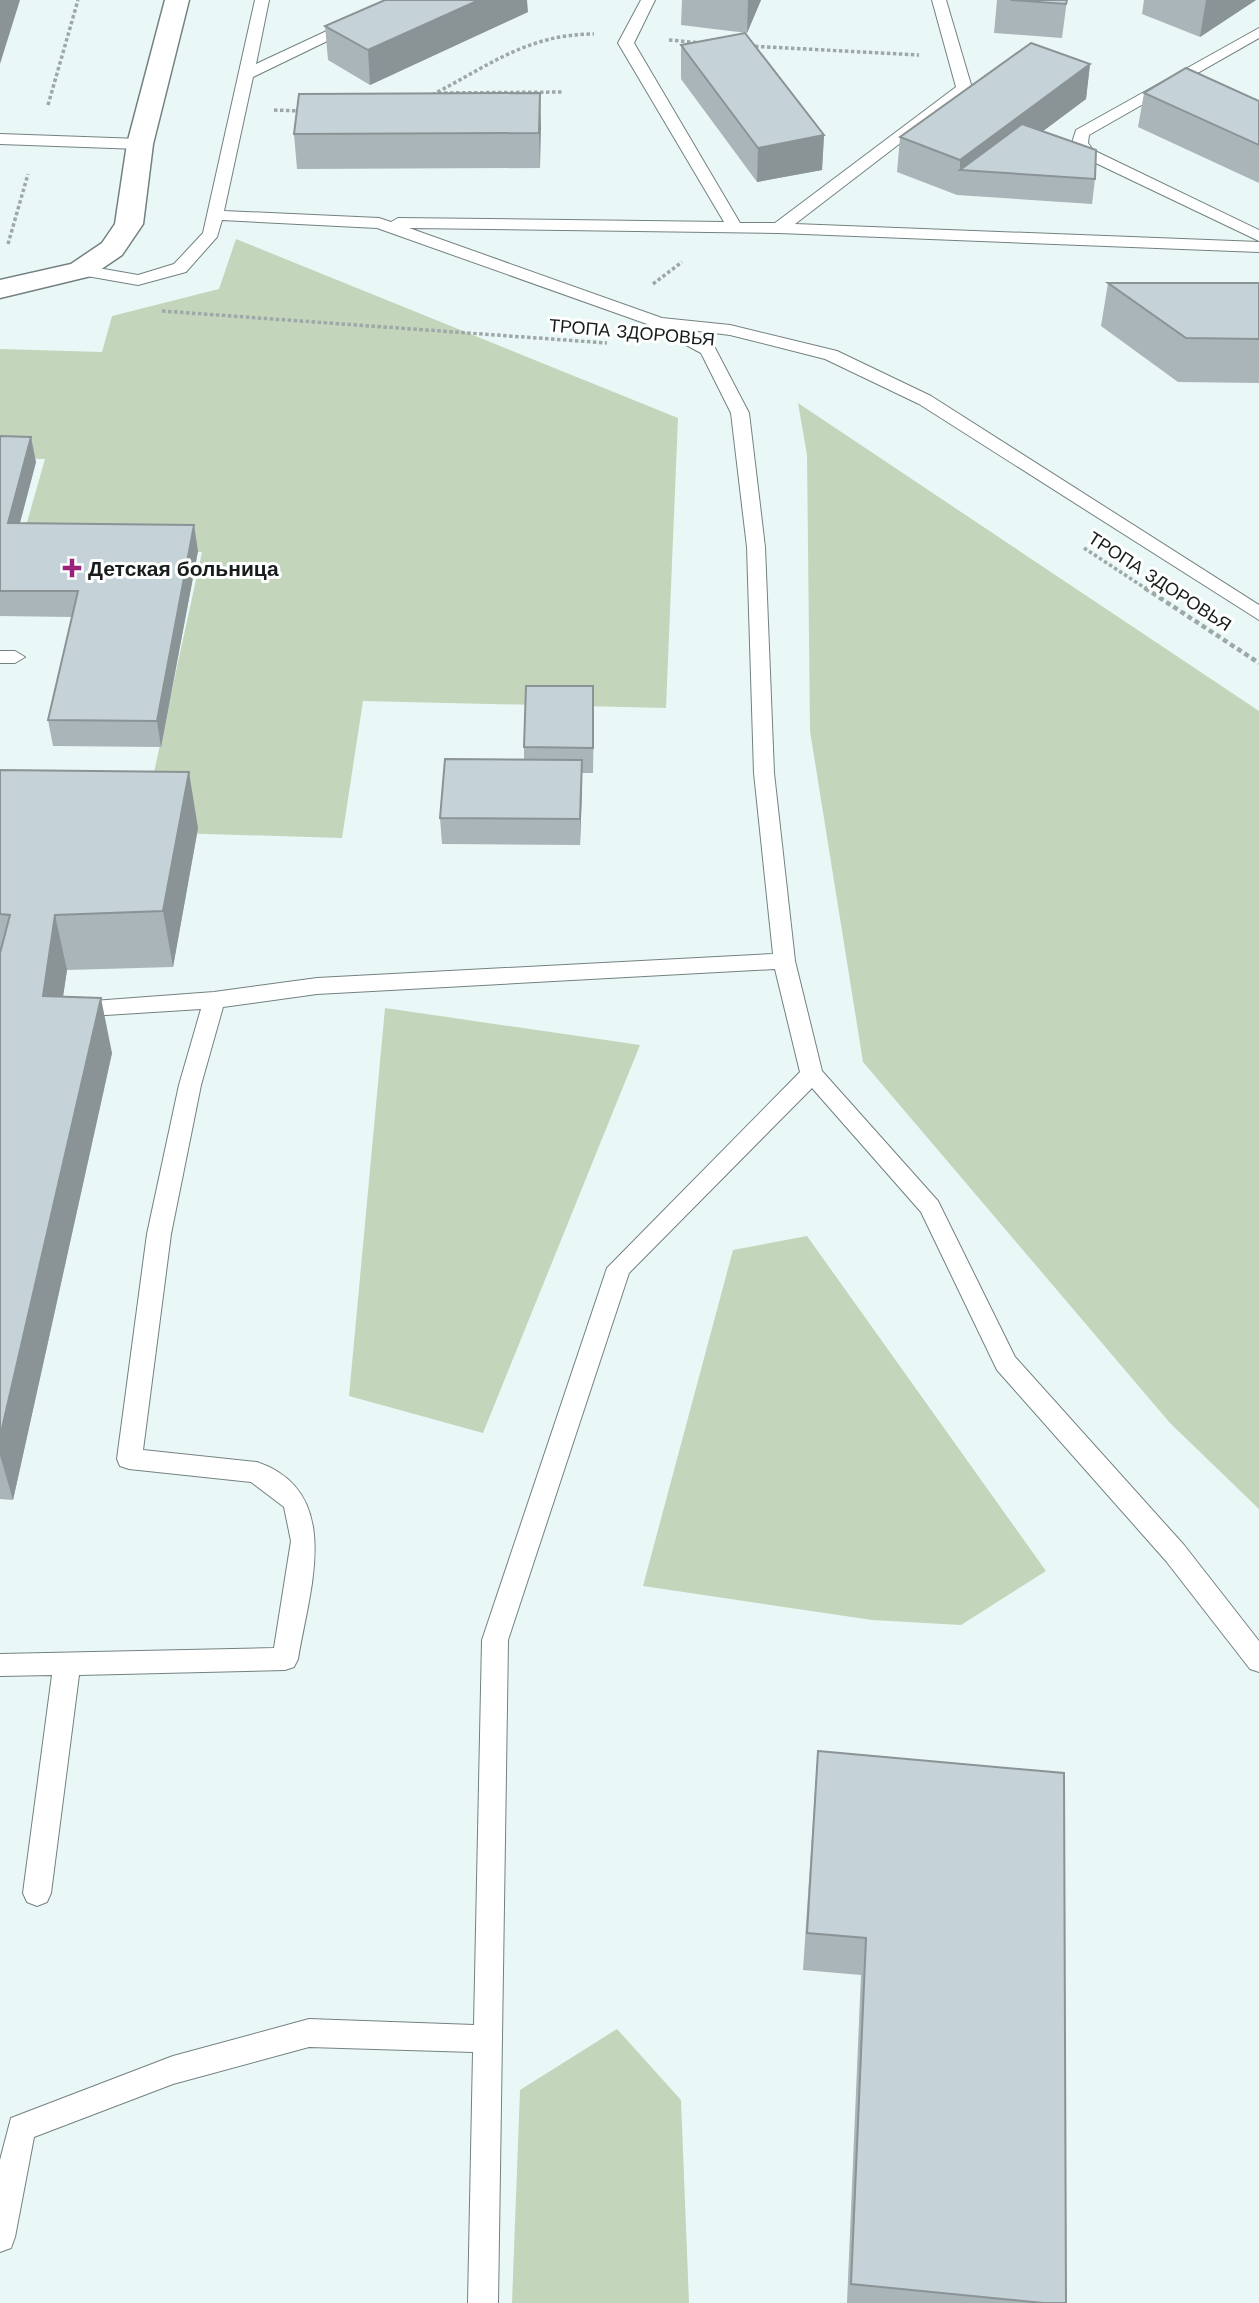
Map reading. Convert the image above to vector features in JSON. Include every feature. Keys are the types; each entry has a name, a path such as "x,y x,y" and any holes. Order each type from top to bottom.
{"street":[{"path":"0,289 81,270 112,249 130,224 140,144 177,0"}],"lane":[{"path":"81,270 138,280 180,268 211,234 262,0"},
{"path":"245,75 405,0"},
{"path":"648,0 626,43 735,228"},
{"path":"779,228 964,88 939,0"},
{"path":"1259,32 1082,133 1080,142 1087,153 1259,236"},
{"path":"0,139 140,144"},
{"path":"215,215 379,223 779,228 1259,247"},
{"path":"379,223 653,320 708,350 740,413 756,547 764,773 784,961 812,1074 930,1208 1006,1363 1175,1553 1259,1661"},
{"path":"653,320 730,330 831,355 901,388 925,400 1259,614"},
{"path":"61,1010 214,1000 317,986 784,961"},
{"path":"0,1665 285,1659 304,1541 295,1502 257,1472 129,1460 159,1234 190,1085 214,1000"},
{"path":"483,2303 495,1640 619,1268 812,1074"},
{"path":"37,1892 67,1665"},
{"path":"0,2237 11,2131 173,2070 309,2033 488,2039"}],"path":[{"path":"437,93 564,92"},
{"path":"619,308 674,270 694,250 706,227"},
{"name":"ТРОПА ЗДОРОВЬЯ","path":"161,311 612,344"},
{"name":"ТРОПА ЗДОРОВЬЯ","path":"1075,542 1259,663"}],"green space":[{"path":"236,239 678,418 666,708 363,701 342,838 141,832 202,552 20,547 45,459 0,458 0,349 102,352 112,316 219,289"},
{"path":"798,403 1259,711 1259,1509 1170,1423 863,1062 810,731 807,455"},
{"path":"385,1008 640,1045 483,1433 349,1396"},
{"path":"807,1236 1046,1571 961,1625 872,1620 643,1586 733,1250"},
{"path":"617,2029 681,2100 689,2303 512,2303 520,2090"}],"building":[{"path":"385,0 479,0 368,50 325,26"},
{"path":"1011,0 1067,0 1066,4"},
{"path":"745,33 824,135 758,148 681,45"},
{"path":"1031,43 1090,64 960,160 900,137"},
{"path":"1186,68 1259,101 1259,145 1144,93"},
{"path":"540,93 539,133 294,134 299,94"},
{"path":"1022,124 1096,150 1095,179 960,170"},
{"path":"1108,283 1259,283 1259,339 1186,338"},
{"path":"0,436 31,437 8,523 194,525 157,721 48,720 78,591 0,591"},
{"path":"526,686 593,686 593,748 524,747"},
{"path":"445,759 582,760 580,819 440,818"},
{"path":"0,770 189,772 163,911 55,915 43,996 101,998 0,1437 0,953 10,915 0,914"},
{"path":"818,1751 1064,1773 1066,2303 851,2284 866,1938 807,1933"}],"place":[{"name":"Детская больница","path":"72,568"}]}
